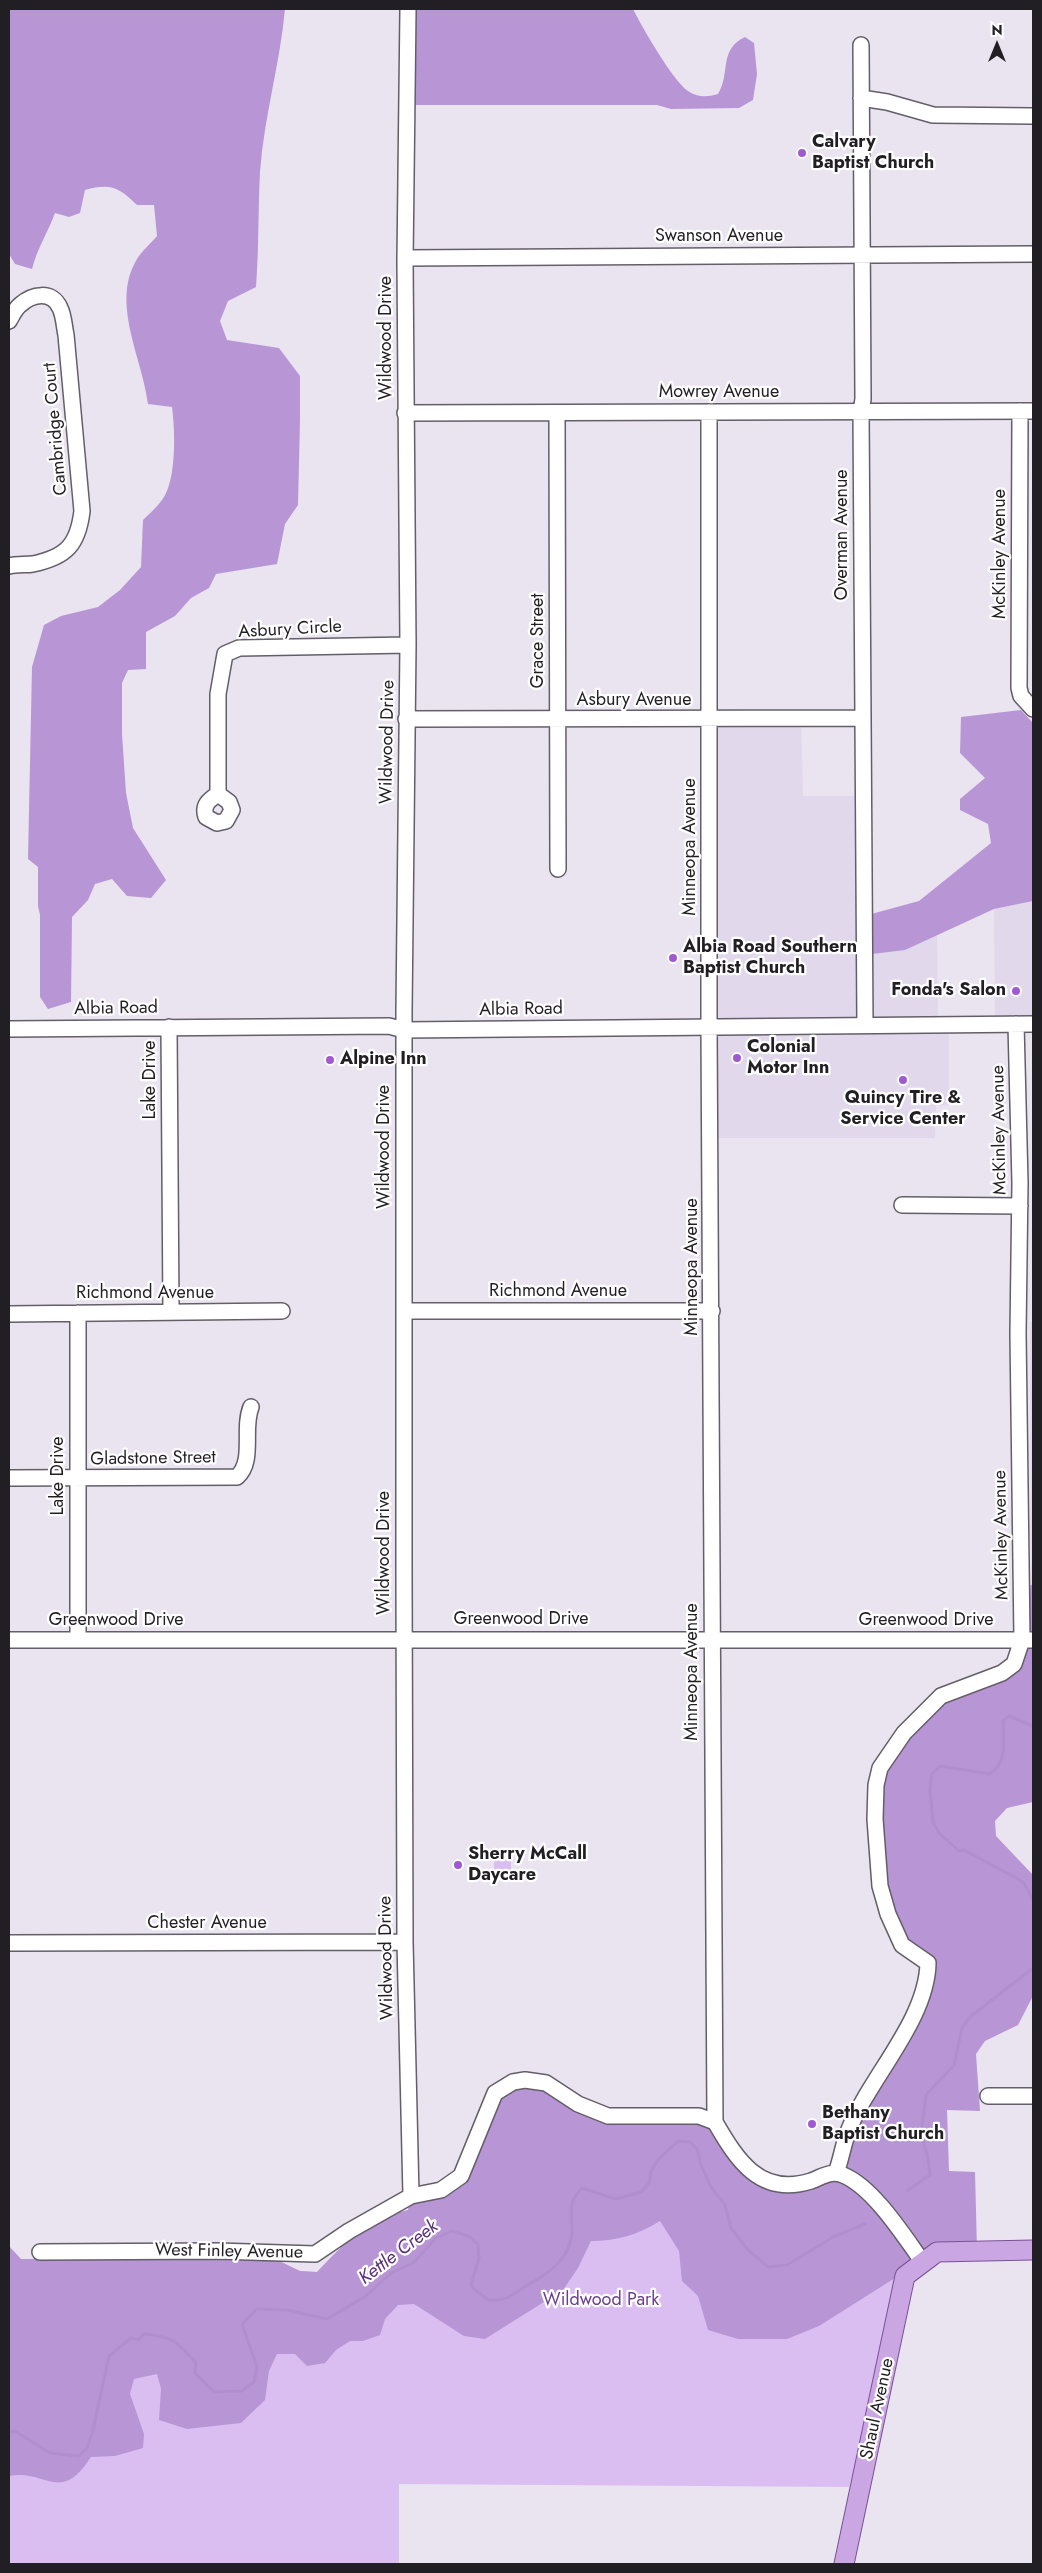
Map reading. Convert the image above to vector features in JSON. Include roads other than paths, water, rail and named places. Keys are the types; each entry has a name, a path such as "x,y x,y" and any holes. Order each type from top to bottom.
{"main road":[{"path":"922,2261 937,2252 1033,2250"},
{"name":"Shaul Avenue","path":"844,2564 905,2276 922,2261"}],"street":[{"name":"Wildwood Drive","path":"408,9 405,258 408,645 404,1030 404,1639 405,1942 409,2188 411,2196"},
{"name":"Overman Avenue","path":"861,45 863,399 861,412 861,718 865,1025"},
{"path":"861,98 887,102 933,115 1033,116"},
{"name":"Swanson Avenue","path":"405,258 1033,254"},
{"name":"Cambridge Court","path":"9,321 19,305 33,296 44,295 54,299 60,307 66,335 82,511 80,532 69,549 53,559 9,566"},
{"name":"Mowrey Avenue","path":"406,413 1027,411"},
{"name":"McKinley Avenue","path":"1027,411 1019,688 1021,696 1033,709"},
{"name":"Grace Street","path":"557,412 558,869"},
{"name":"Minneopa Avenue","path":"709,412 709,1027 715,2122"},
{"name":"Asbury Circle","path":"218,794 218,694 226,654 239,648 408,645"},
{"name":"Asbury Avenue","path":"406,719 710,720 861,718"},
{"name":"McKinley Avenue","path":"836,2173 848,2132 917,2008 927,1981 928,1963 902,1945 888,1914 880,1886 875,1819 876,1785 880,1768 904,1733 941,1696 1002,1672 1014,1664 1028,1640 1018,1333 1020,1206 1026,1183 1016,1024"},
{"name":"Albia Road","path":"9,1029 389,1026 404,1030 1033,1024"},
{"name":"Lake Drive","path":"169,1027 171,1312"},
{"path":"902,1205 1020,1206"},
{"name":"Richmond Avenue","path":"404,1310 712,1311"},
{"name":"Richmond Avenue","path":"9,1314 282,1311"},
{"name":"Lake Drive","path":"78,1313 78,1639"},
{"name":"Gladstone Street","path":"9,1478 237,1477 246,1466 246,1419 251,1407"},
{"name":"Greenwood Drive","path":"9,1640 712,1638 1028,1640"},
{"name":"Chester Avenue","path":"9,1943 405,1942"},
{"name":"West Finley Avenue","path":"40,2252 217,2251 315,2254 349,2231 411,2196 441,2190 461,2176 495,2094 513,2082 525,2080 546,2083 578,2104 608,2116 699,2116 715,2122"},
{"path":"988,2096 1033,2096"},
{"path":"715,2122 730,2150 744,2167 760,2179 771,2183 802,2184 827,2174 836,2173 844,2175 860,2186 888,2213 922,2261"}],"waterway":[{"name":"Kettle Creek","path":"1033,1726 1009,1716 1003,1721 1004,1743 1002,1757 996,1769 990,1774 940,1766 932,1774 930,1790 933,1822 939,1833 959,1851 964,1850 1024,1883 1033,1900"},
{"name":"Kettle Creek","path":"907,2191 930,2175 928,2158 921,2134 926,2095 954,2065 962,2028 970,2017 1033,1968"},
{"name":"Kettle Creek","path":"9,2432 15,2431 50,2453 79,2456 87,2448 93,2430 109,2356 131,2338 138,2340 144,2334 163,2337 179,2345 196,2363 195,2373 214,2392 242,2391 254,2382 257,2367 242,2324 257,2309 287,2310 327,2319 366,2296 391,2273 413,2263 436,2238 452,2231 468,2236 478,2244 479,2258 471,2285 473,2288 488,2300 500,2300 509,2297 550,2271 563,2258 571,2241 572,2203 582,2188 616,2199 641,2192 649,2183 651,2171 658,2160 678,2141 690,2142 697,2149 701,2165 711,2187 725,2205 731,2228 748,2250 768,2267 787,2265 833,2237 865,2224"}],"place":[{"name":"Calvary Baptist Church","path":"802,153"},
{"name":"Albia Road Southern Baptist Church","path":"673,958"},
{"name":"Fonda's Salon","path":"1016,991"},
{"name":"Colonial Motor Inn","path":"737,1058"},
{"name":"Alpine Inn","path":"330,1060"},
{"name":"Quincy Tire & Service Center","path":"903,1080"},
{"name":"Sherry McCall Daycare","path":"458,1865"},
{"name":"Bethany Baptist Church","path":"812,2124"}],"park label":[{"name":"Wildwood Park","path":"601,2301"}]}
